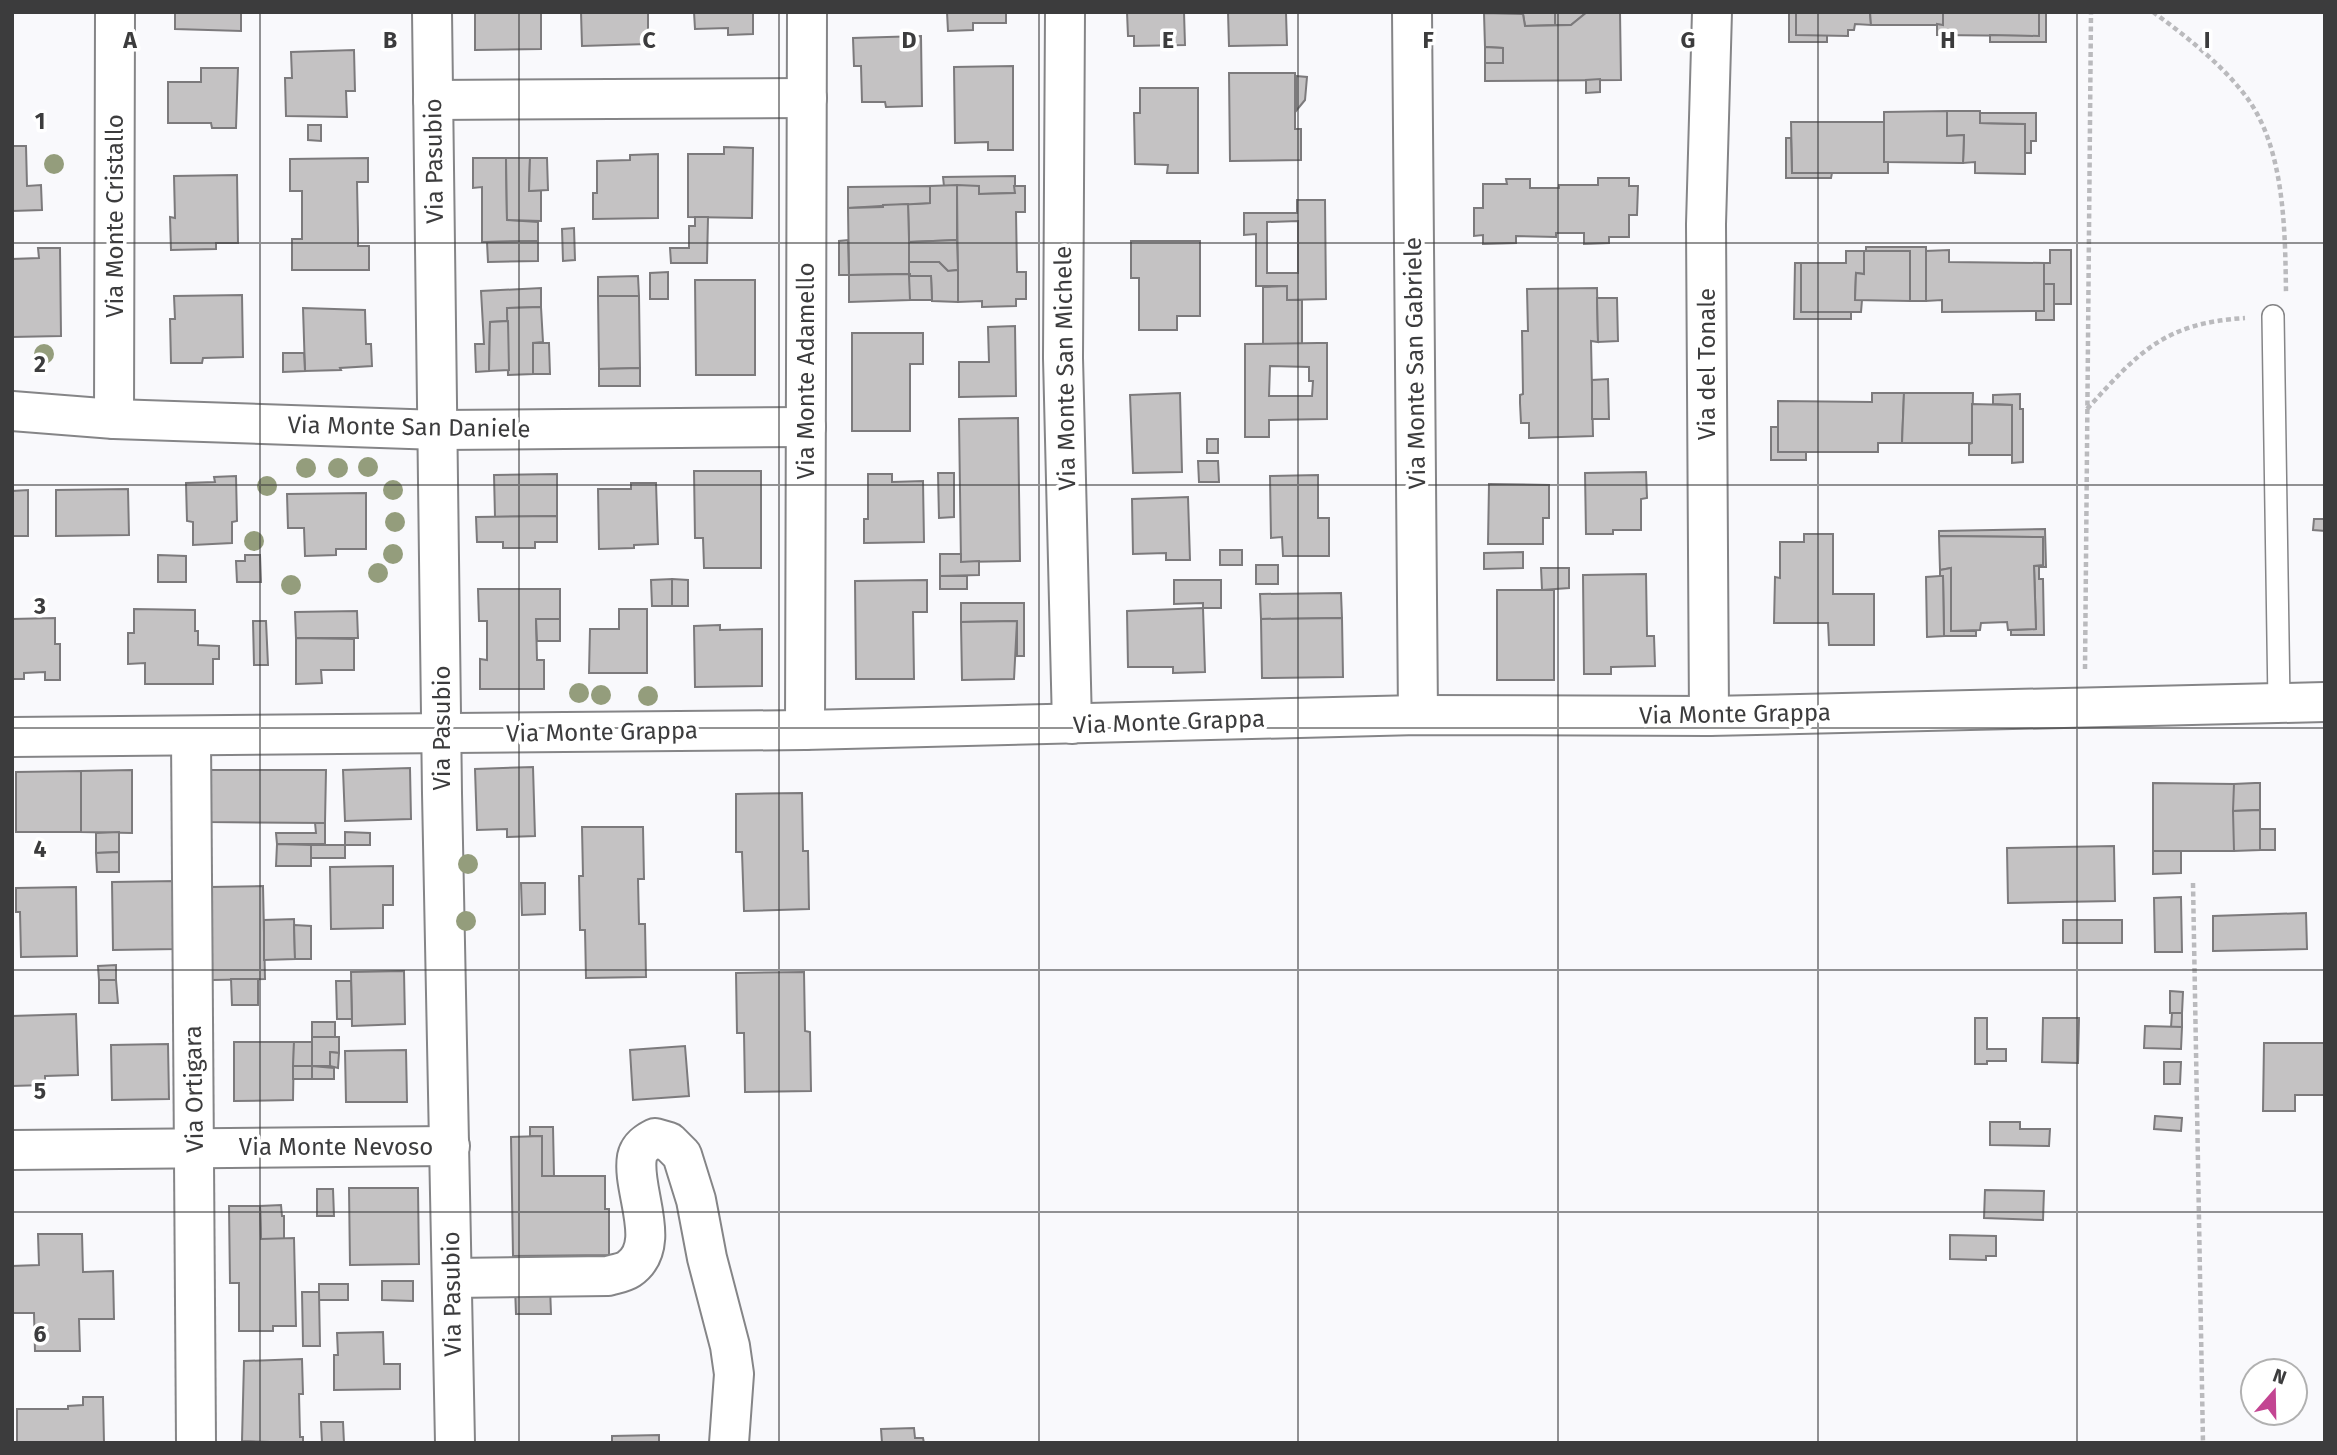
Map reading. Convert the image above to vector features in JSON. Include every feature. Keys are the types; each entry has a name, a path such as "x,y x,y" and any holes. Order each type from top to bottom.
{"street":[{"name":"Via Monte Cristallo","path":"114,419 115,12"},
{"name":"Via Pasubio","path":"432,12 455,1443"},
{"name":"Via Monte Adamello","path":"805,730 807,12"},
{"name":"Via Monte San Michele","path":"1065,12 1063,358 1072,724"},
{"name":"Via Monte San Gabriele","path":"1412,12 1418,715"},
{"name":"Via del Tonale","path":"1709,716 1706,224 1712,12"},
{"path":"433,100 807,98"},
{"name":"Via Monte San Daniele","path":"12,411 114,419 439,430 806,427"},
{"name":"Via Monte Grappa","path":"12,737 805,730 1418,715 1709,716 2325,702"},
{"name":"Via Ortigara","path":"191,736 196,1443"},
{"path":"452,1278 608,1276 628,1270 638,1260 644,1247 644,1214 637,1156 644,1144 655,1138 669,1142 682,1155 696,1200 707,1258 730,1346 734,1374 729,1443"},
{"name":"Via Monte Nevoso","path":"12,1150 450,1146"}],"lane":[{"path":"2273,316 2279,703"}],"path":[{"path":"2084,707 2091,12"},
{"path":"2087,409 2132,360 2152,345 2183,329 2223,320 2287,315 2284,220 2279,180 2263,127 2246,96 2216,63 2153,12"},
{"path":"2193,883 2203,1443"}],"building":[{"path":"175,12 241,12 241,31 175,29"},
{"path":"581,12 648,12 648,44 582,46"},
{"path":"694,12 753,12 753,34 728,35 728,28 695,29"},
{"path":"947,12 1006,12 1006,23 973,23 973,30 948,31"},
{"path":"1127,12 1184,12 1185,45 1134,46 1134,36 1128,36"},
{"path":"1228,12 1294,12 1286,13 1287,45 1229,46"},
{"path":"1484,12 1555,12 1555,25 1525,26 1523,14"},
{"path":"1555,12 1587,12 1571,25 1555,25"},
{"path":"1587,12 1620,12 1621,80 1485,81 1485,63 1503,63 1503,48 1485,47 1484,13 1523,14 1525,26 1571,25"},
{"path":"1789,12 1796,12 1796,35 1827,35 1827,42 1789,42"},
{"path":"1796,12 1870,12 1871,25 1855,24 1854,30 1848,30 1848,36 1796,35"},
{"path":"1870,12 1943,12 1943,25 1871,25"},
{"path":"1943,12 2039,12 2039,36 1937,35 1937,24 1943,25"},
{"path":"2039,12 2046,12 2046,42 1990,42 1990,35 2039,36"},
{"path":"475,13 541,13 541,49 475,50"},
{"path":"921,36 922,106 886,107 885,102 862,102 861,66 854,66 853,38"},
{"path":"1485,47 1503,48 1503,63 1485,63"},
{"path":"354,50 355,91 346,91 347,117 286,116 285,78 292,78 291,52"},
{"path":"1013,66 1013,150 988,150 988,142 955,143 954,67"},
{"path":"201,68 238,68 236,128 212,128 211,123 168,123 168,82 201,82"},
{"path":"1229,73 1295,73 1295,129 1301,129 1301,160 1230,161"},
{"path":"1296,76 1307,77 1305,100 1296,111"},
{"path":"1600,79 1600,92 1586,93 1586,80"},
{"path":"1140,88 1198,88 1198,173 1167,173 1168,165 1135,164 1134,113 1140,113"},
{"path":"1947,111 1980,111 1980,123 2025,124 2025,174 1975,173 1975,162 1963,163 1964,135 1947,136"},
{"path":"1947,111 1947,136 1964,135 1963,163 1884,162 1884,112"},
{"path":"1980,113 2036,113 2036,141 2031,141 2031,153 2025,153 2025,124 1980,123"},
{"path":"1791,122 1884,122 1884,162 1888,162 1888,173 1792,173"},
{"path":"308,125 321,125 321,141 308,140"},
{"path":"1786,138 1791,138 1792,173 1832,173 1831,178 1786,178"},
{"path":"12,146 26,146 27,186 41,185 42,210 12,211"},
{"path":"724,147 753,148 752,218 688,217 688,154 724,154"},
{"path":"658,154 658,218 593,219 593,193 597,193 597,161 630,160 630,155"},
{"path":"368,158 368,182 357,182 358,246 369,246 369,270 292,270 292,239 302,239 302,191 290,191 290,159"},
{"path":"473,158 506,158 507,220 538,222 538,241 482,242 482,187 473,188"},
{"path":"506,158 530,158 529,191 541,190 541,221 507,220"},
{"path":"530,158 547,158 548,190 529,191"},
{"path":"237,175 238,243 216,243 216,249 171,250 170,217 175,218 174,176"},
{"path":"1015,176 1015,193 979,194 979,186 944,186 943,177"},
{"path":"1598,178 1629,178 1629,186 1638,186 1637,215 1629,215 1629,237 1609,237 1609,243 1584,244 1584,233 1556,233 1556,237 1516,236 1516,243 1483,244 1483,235 1474,236 1474,208 1483,208 1483,184 1507,184 1506,179 1530,179 1530,188 1559,188 1559,185 1598,185"},
{"path":"957,185 979,186 979,194 1015,193 1014,186 1025,186 1025,212 1016,212 1017,272 1026,272 1026,299 1016,299 1016,306 982,307 982,301 958,302"},
{"path":"957,185 957,240 909,242 908,204 930,203 930,186"},
{"path":"930,186 930,203 848,208 848,187"},
{"path":"1297,200 1325,200 1326,299 1287,300 1287,286 1256,286 1256,234 1244,235 1244,213 1297,213","holes":["1298,221 1298,273 1267,273 1267,222"]},
{"path":"908,204 910,274 849,275 848,208"},
{"path":"695,217 708,217 707,263 671,263 670,248 689,248 689,226 695,226"},
{"path":"574,228 575,260 563,261 562,229"},
{"path":"848,240 849,275 839,275 839,241"},
{"path":"957,240 958,270 948,271 939,262 909,262 909,242"},
{"path":"538,241 538,261 488,262 487,242"},
{"path":"1131,241 1200,241 1200,316 1177,316 1177,330 1139,330 1139,278 1131,278"},
{"path":"1866,247 1926,247 1926,301 1910,301 1910,251 1866,251"},
{"path":"38,248 60,248 61,336 12,337 12,259 39,258"},
{"path":"1949,250 1949,262 2044,263 2044,311 1942,312 1942,300 1926,301 1926,251"},
{"path":"2050,250 2071,250 2071,304 2054,304 2054,284 2044,284 2044,263 2050,263"},
{"path":"1846,251 1864,251 1864,274 1856,273 1855,300 1862,300 1861,312 1801,312 1801,263 1846,263"},
{"path":"1864,251 1910,251 1910,301 1855,300 1856,273 1864,274"},
{"path":"909,262 939,262 948,271 958,270 958,302 932,301 931,276 909,276"},
{"path":"1795,263 1801,263 1801,312 1851,312 1851,319 1794,319"},
{"path":"668,272 668,299 650,299 650,273"},
{"path":"910,274 910,300 849,302 849,275"},
{"path":"638,276 639,296 598,296 598,277"},
{"path":"909,276 931,276 932,300 910,300"},
{"path":"695,280 755,280 755,375 696,375"},
{"path":"2044,284 2054,284 2054,320 2036,320 2036,311 2044,311"},
{"path":"1287,286 1287,300 1302,300 1302,344 1263,344 1263,287"},
{"path":"541,288 541,307 507,308 508,321 490,322 489,371 476,372 475,344 484,344 481,291"},
{"path":"1597,288 1598,342 1591,341 1593,436 1529,438 1529,423 1521,423 1520,403 1520,395 1523,394 1522,331 1528,331 1527,289"},
{"path":"242,295 243,357 203,358 202,363 171,363 170,319 175,319 174,296"},
{"path":"598,296 639,296 640,368 599,369"},
{"path":"1597,298 1617,298 1618,341 1598,342"},
{"path":"541,307 543,342 533,343 533,374 508,375 507,308"},
{"path":"303,308 365,310 366,344 371,344 372,366 305,371"},
{"path":"508,321 509,370 489,371 490,322"},
{"path":"1015,326 1016,396 959,397 959,362 989,362 988,327"},
{"path":"852,333 923,333 923,364 910,364 910,431 852,431"},
{"path":"533,343 549,343 550,374 533,374"},
{"path":"1327,343 1327,419 1269,420 1269,437 1245,437 1245,344","holes":["1270,366 1309,367 1309,381 1313,381 1312,396 1269,396"]},
{"path":"283,353 304,353 305,371 283,372"},
{"path":"640,368 640,386 599,386 599,369"},
{"path":"1608,379 1609,419 1592,419 1592,380"},
{"path":"1180,393 1182,472 1133,473 1130,395"},
{"path":"1872,393 1904,393 1902,443 1878,443 1878,452 1778,452 1778,401 1872,402"},
{"path":"1904,393 1973,393 1972,443 1902,443"},
{"path":"2020,394 2020,409 2023,409 2023,462 2012,463 2012,405 1993,404 1993,395"},
{"path":"1972,404 2012,405 2012,455 1969,455 1969,444 1972,443"},
{"path":"1018,418 1020,561 961,562 959,419"},
{"path":"1771,427 1778,427 1778,452 1806,452 1806,460 1771,460"},
{"path":"1207,439 1218,439 1218,453 1207,453"},
{"path":"1198,461 1218,461 1219,482 1199,482"},
{"path":"694,471 761,471 761,568 704,568 703,538 695,538"},
{"path":"1646,472 1647,498 1641,499 1641,530 1586,534 1585,473"},
{"path":"938,473 954,473 954,517 939,518"},
{"path":"557,474 557,516 495,517 494,475"},
{"path":"868,474 892,474 892,482 923,481 924,542 864,543 864,519 868,519"},
{"path":"1318,475 1318,518 1329,518 1329,556 1283,556 1282,537 1271,538 1270,476"},
{"path":"236,476 237,521 232,522 232,543 193,545 193,522 187,521 186,483 215,482 214,477"},
{"path":"631,483 656,483 658,544 599,549 598,489 631,489"},
{"path":"1489,484 1549,485 1549,518 1543,518 1543,544 1488,544"},
{"path":"128,489 129,535 56,536 56,490"},
{"path":"28,490 28,536 12,536 12,491"},
{"path":"366,493 366,549 336,549 336,555 305,556 304,528 288,528 287,494"},
{"path":"1188,497 1190,560 1166,560 1166,553 1133,554 1132,499"},
{"path":"557,516 557,542 535,542 535,548 503,548 503,542 477,542 476,517"},
{"path":"2314,519 2325,519 2325,531 2313,530"},
{"path":"2045,529 2046,567 2039,567 2039,579 2043,579 2044,635 2011,635 2011,630 2036,629 2034,566 2043,565 2043,537 1939,536 1939,531"},
{"path":"1804,534 1833,534 1833,594 1874,594 1874,645 1829,645 1828,623 1774,623 1775,577 1780,578 1780,542 1804,542"},
{"path":"1939,536 2043,537 2043,565 2034,566 2036,629 2008,630 2007,622 1981,623 1980,630 1951,631 1951,568 1940,570"},
{"path":"1220,550 1242,550 1242,565 1220,565"},
{"path":"1523,552 1523,568 1484,569 1484,553"},
{"path":"940,554 961,554 961,562 979,561 979,575 940,576"},
{"path":"158,555 186,556 186,582 158,582"},
{"path":"245,555 260,555 261,582 237,582 236,561 245,561"},
{"path":"1256,565 1278,565 1278,584 1256,584"},
{"path":"1541,568 1569,568 1569,588 1542,590"},
{"path":"1951,568 1951,631 1976,631 1976,636 1944,636 1943,576 1940,576 1940,570"},
{"path":"1646,574 1647,636 1654,636 1655,666 1611,667 1611,674 1584,674 1583,575"},
{"path":"940,576 967,576 967,589 940,589"},
{"path":"1943,576 1944,636 1927,637 1926,577"},
{"path":"672,579 672,606 652,606 651,580"},
{"path":"672,579 688,580 688,606 672,606"},
{"path":"927,580 927,612 913,612 914,679 856,679 855,581"},
{"path":"1174,580 1221,580 1221,608 1203,608 1203,603 1174,604"},
{"path":"478,589 560,589 560,619 536,619 537,660 544,660 544,689 480,689 480,659 487,660 487,621 479,621"},
{"path":"1497,590 1554,590 1554,680 1497,680"},
{"path":"1341,593 1342,618 1261,619 1260,594"},
{"path":"961,603 1024,603 1024,656 1017,656 1017,621 961,622"},
{"path":"1203,608 1205,672 1173,673 1173,667 1128,667 1127,611"},
{"path":"134,609 195,610 198,645 219,646 219,659 213,659 213,684 145,684 145,663 128,664 128,633 134,633"},
{"path":"619,609 647,609 647,673 589,673 590,629 619,629"},
{"path":"357,611 358,638 296,638 295,612"},
{"path":"55,618 55,644 60,644 60,680 45,680 45,672 24,673 24,679 12,679 12,619"},
{"path":"1342,618 1343,677 1262,678 1261,619"},
{"path":"536,619 560,619 560,641 537,641"},
{"path":"253,621 266,621 268,665 254,665"},
{"path":"1017,621 1014,679 962,680 961,622"},
{"path":"720,625 720,630 762,629 762,686 695,687 694,626"},
{"path":"296,638 354,639 354,670 321,670 322,683 296,684"},
{"path":"533,767 535,836 507,837 507,829 477,830 475,769"},
{"path":"410,768 411,819 345,821 343,770"},
{"path":"132,770 132,833 81,832 81,771"},
{"path":"210,770 326,770 325,823 209,822"},
{"path":"81,771 81,832 16,832 16,772"},
{"path":"2153,783 2234,784 2234,851 2153,851"},
{"path":"2260,783 2260,810 2233,811 2234,784"},
{"path":"802,793 803,851 808,851 809,909 744,911 742,852 736,852 736,794"},
{"path":"2260,810 2260,850 2234,851 2233,811"},
{"path":"315,823 325,823 325,844 277,844 276,833 316,833"},
{"path":"582,827 643,827 644,879 638,879 639,924 645,924 646,977 586,978 585,930 580,930"},
{"path":"2260,829 2275,829 2275,850 2260,850"},
{"path":"119,832 119,852 96,853 96,833"},
{"path":"345,832 370,833 370,845 345,845"},
{"path":"277,844 311,845 311,866 276,866"},
{"path":"311,845 345,845 345,858 311,858"},
{"path":"2114,846 2115,901 2008,903 2007,848"},
{"path":"2153,851 2181,851 2181,873 2153,874"},
{"path":"119,852 119,872 97,872 96,853"},
{"path":"393,866 393,905 383,905 383,928 331,929 330,867"},
{"path":"176,881 177,949 113,950 112,882"},
{"path":"521,883 545,883 545,914 522,915"},
{"path":"263,886 265,979 212,980 210,887"},
{"path":"76,887 77,956 21,957 20,912 16,912 16,888"},
{"path":"2181,897 2182,952 2155,952 2154,898"},
{"path":"2306,913 2307,949 2213,951 2213,916"},
{"path":"294,919 295,959 264,960 264,920"},
{"path":"2063,920 2122,920 2122,943 2063,943"},
{"path":"294,925 311,926 311,959 295,959"},
{"path":"116,965 116,980 99,980 98,966"},
{"path":"404,971 405,1024 352,1026 351,972"},
{"path":"804,972 805,1031 810,1032 811,1091 745,1092 744,1033 737,1033 736,973"},
{"path":"231,979 258,979 258,1005 232,1005"},
{"path":"99,980 116,980 118,1003 99,1003"},
{"path":"336,981 351,981 352,1019 337,1019"},
{"path":"2170,991 2183,992 2182,1013 2170,1013"},
{"path":"2172,1013 2182,1013 2182,1027 2171,1027"},
{"path":"76,1014 78,1075 45,1076 45,1085 12,1086 12,1016"},
{"path":"1975,1018 1987,1018 1987,1049 2006,1049 2006,1061 1975,1064"},
{"path":"2043,1018 2079,1018 2078,1063 2042,1062"},
{"path":"312,1022 335,1022 335,1037 312,1037"},
{"path":"2145,1026 2182,1027 2181,1049 2144,1048"},
{"path":"312,1037 339,1037 339,1053 330,1052 330,1066 312,1066"},
{"path":"234,1042 294,1042 293,1100 234,1101"},
{"path":"294,1042 312,1042 312,1066 293,1066"},
{"path":"2264,1043 2325,1043 2325,1095 2295,1095 2295,1111 2263,1111"},
{"path":"168,1044 169,1099 112,1100 111,1045"},
{"path":"685,1046 689,1096 633,1100 630,1050"},
{"path":"406,1050 407,1102 346,1102 345,1051"},
{"path":"330,1052 339,1053 338,1068 330,1066"},
{"path":"2164,1062 2181,1062 2180,1084 2164,1084"},
{"path":"293,1066 312,1066 312,1079 293,1079"},
{"path":"312,1066 334,1068 334,1079 312,1079"},
{"path":"2155,1116 2182,1118 2181,1131 2154,1129"},
{"path":"1990,1122 2020,1122 2020,1129 2050,1129 2049,1146 1990,1145"},
{"path":"530,1127 553,1127 554,1176 542,1176 542,1136 530,1136"},
{"path":"542,1136 542,1176 605,1176 605,1209 609,1209 609,1255 513,1256 511,1137"},
{"path":"349,1188 418,1188 419,1264 350,1265"},
{"path":"317,1189 333,1189 334,1216 317,1216"},
{"path":"1985,1190 2044,1191 2043,1220 1984,1218"},
{"path":"281,1205 284,1239 261,1239 260,1206"},
{"path":"229,1206 260,1206 261,1239 294,1238 296,1326 273,1326 273,1331 239,1331 239,1283 230,1283"},
{"path":"38,1234 82,1234 83,1272 113,1271 114,1319 79,1319 80,1351 35,1351 34,1313 12,1313 12,1266 39,1265"},
{"path":"1950,1235 1996,1236 1996,1256 1986,1256 1986,1260 1950,1259"},
{"path":"382,1281 413,1281 413,1301 382,1300"},
{"path":"319,1284 348,1284 348,1300 319,1300"},
{"path":"515,1287 550,1287 551,1314 516,1314"},
{"path":"302,1292 319,1292 320,1346 303,1346"},
{"path":"383,1332 384,1364 400,1364 400,1389 334,1390 334,1355 338,1355 337,1333"},
{"path":"302,1359 303,1394 299,1394 300,1437 303,1437 303,1443 242,1441 244,1361"},
{"path":"83,1397 103,1397 104,1443 17,1443 17,1409 68,1409 68,1406 83,1405"},
{"path":"321,1422 343,1422 344,1443 322,1443"},
{"path":"914,1428 915,1438 923,1438 924,1443 882,1443 881,1429"},
{"path":"659,1435 659,1443 612,1443 612,1436"}]}
